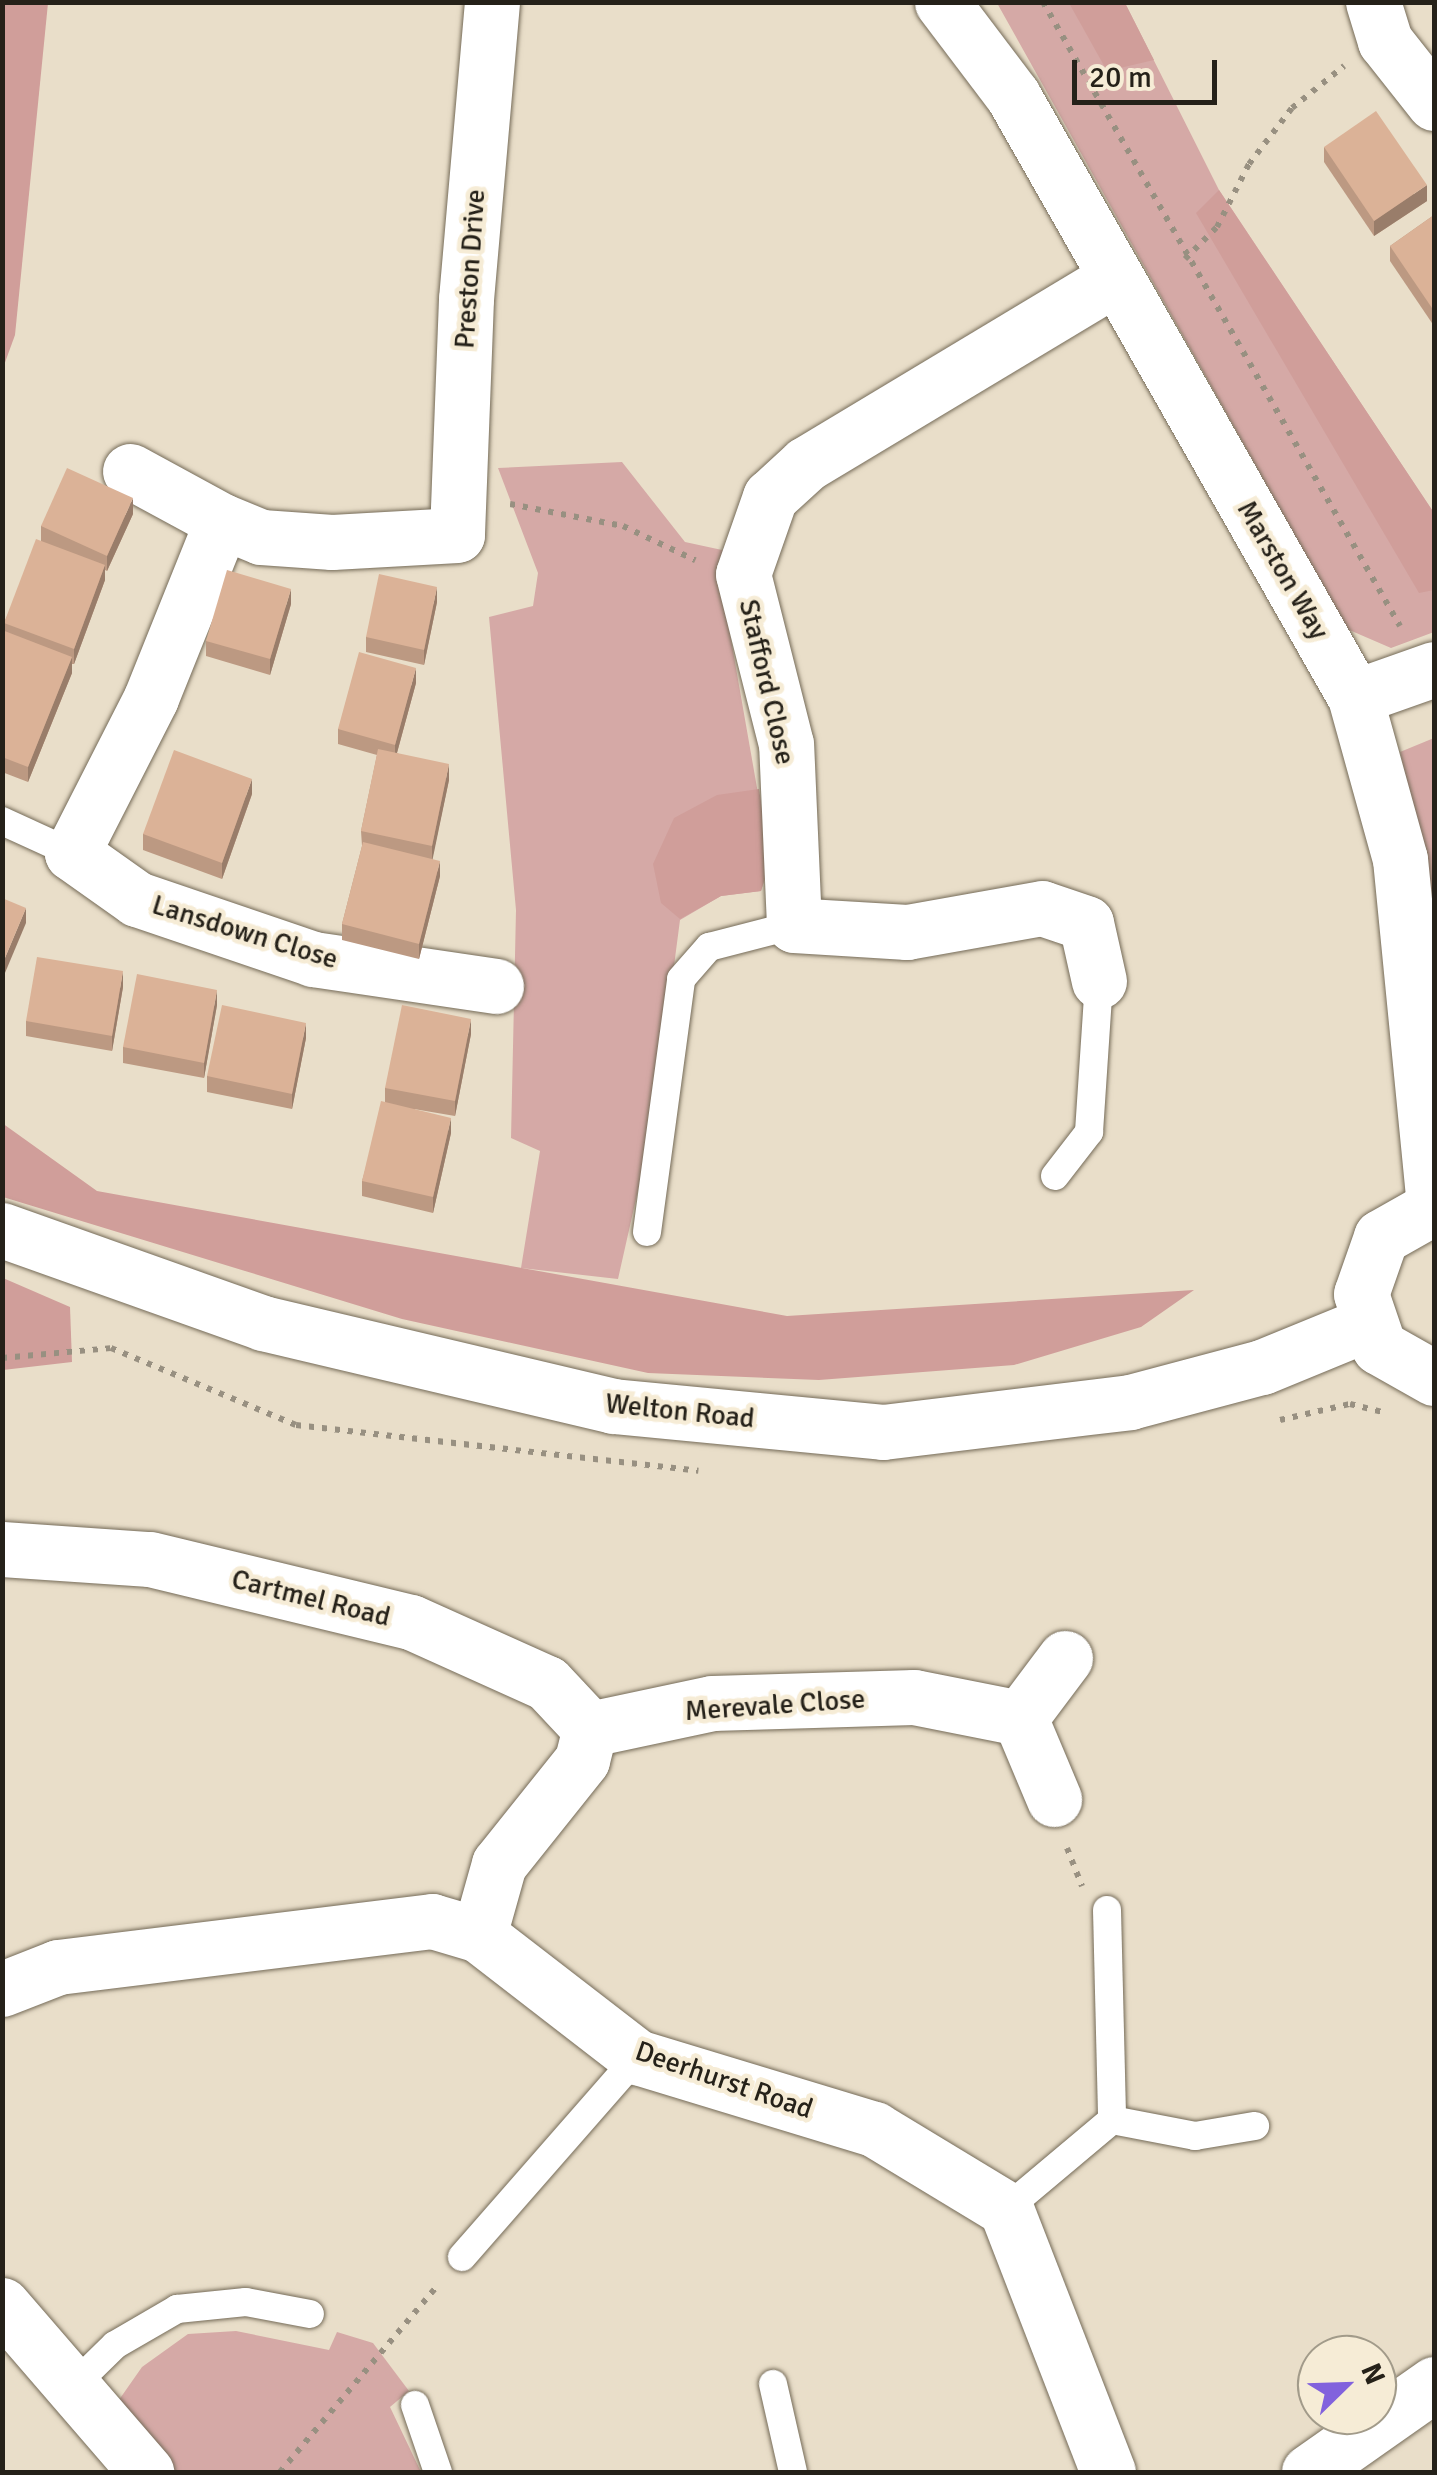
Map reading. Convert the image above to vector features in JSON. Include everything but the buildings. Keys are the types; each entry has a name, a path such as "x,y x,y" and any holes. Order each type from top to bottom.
{"street":[{"name":"Preston Drive","path":"458,522 492,2"},
{"name":"Marston Way","path":"942,2 1013,96 1355,697 1400,858 1434,1206"},
{"path":"1379,22 1434,103"},
{"name":"Stafford Close","path":"794,926 786,744 743,574 770,497 806,464 1115,278"},
{"path":"130,471 222,521 261,537 332,542 458,522"},
{"path":"72,853 151,698 222,521"},
{"path":"1355,697 1430,671"},
{"name":"Lansdown Close","path":"72,853 137,898 313,958 496,986"},
{"path":"794,926 906,932 1042,908 1086,923 1099,981"},
{"path":"1434,1206 1381,1237 1366,1263 1367,1324 1398,1364 1434,1378"},
{"name":"Welton Road","path":"2,1230 262,1323 613,1406 883,1432 1130,1402 1262,1368 1367,1324"},
{"name":"Cartmel Road","path":"2,1549 150,1559 412,1622 547,1683 590,1728"},
{"path":"1054,1799 1020,1718 1065,1658"},
{"name":"Merevale Close","path":"590,1728 712,1703 914,1697 1020,1718"},
{"path":"479,1935 499,1864 582,1760 590,1728"},
{"name":"Deerhurst Road","path":"2,1989 58,1967 432,1920 479,1935 637,2057 874,2129 1006,2209"},
{"path":"1006,2209 1108,2472"},
{"path":"2,2305 69,2390 146,2472"},
{"path":"1309,2472 1434,2384"}],"lane":[{"path":"2,821 72,853"},
{"path":"647,1232 681,979 709,946 794,926"},
{"path":"1055,1176 1089,1132 1099,981"},
{"path":"1107,1910 1112,2120"},
{"path":"462,2256 637,2057"},
{"path":"1112,2120 1195,2136 1255,2126"},
{"path":"1006,2209 1112,2120"},
{"path":"69,2390 114,2345 177,2309 246,2302 310,2314"},
{"path":"774,2384 794,2472"},
{"path":"415,2405 438,2472"}],"path":[{"path":"1043,2 1185,259 1430,671"},
{"path":"1185,259 1217,227 1249,164 1292,108 1379,22"},
{"path":"458,522 532,502 743,574"},
{"path":"1054,1799 1072,1876 1107,1910"},
{"path":"280,2472 462,2256"}],"shaded area":[{"path":"3,2 48,3 15,335 3,368"},
{"path":"997,3 1125,3 1219,190 1434,513 1434,632 1391,648 1347,629"},
{"path":"1069,3 1125,3 1154,60 1107,71"},
{"path":"1219,190 1434,513 1434,590 1419,593 1196,213"},
{"path":"622,462 685,542 736,553 726,611 770,862 761,891 721,896 680,920 654,1119 618,1279 521,1268 540,1151 511,1138 516,910 489,617 533,606 538,573 498,468"},
{"path":"1434,738 1434,902 1400,752"},
{"path":"759,789 770,862 761,891 721,896 680,919 661,903 653,864 674,818 717,795"},
{"path":"2,1123 97,1191 787,1316 1194,1290 1141,1327 1014,1365 819,1380 648,1373 402,1319 3,1197"},
{"path":"3,1278 70,1307 72,1362 3,1370"},
{"path":"236,2331 329,2350 337,2332 373,2343 409,2391 390,2407 421,2472 175,2472 114,2407 142,2367 188,2334"}]}
